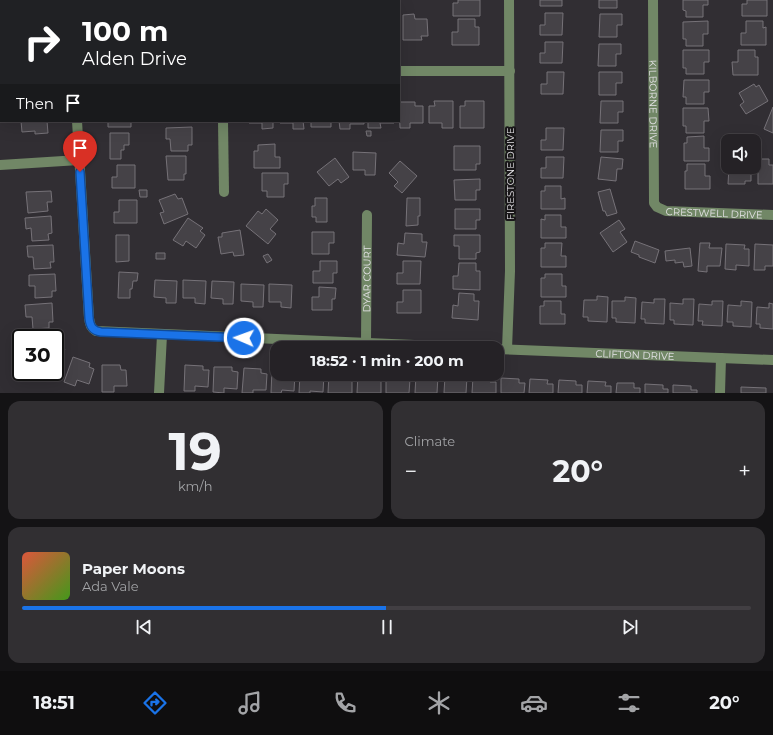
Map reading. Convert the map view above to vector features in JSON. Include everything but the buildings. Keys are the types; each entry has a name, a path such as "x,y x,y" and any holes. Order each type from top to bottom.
{"street":[{"name":"FIRESTONE DRIVE","path":"503,341 510,270 509,0"},
{"name":"KILBORNE DRIVE","path":"653,0 653,198 657,207"},
{"path":"400,72 510,71"},
{"path":"77,122 89,318 92,329 101,332 315,341"},
{"path":"223,122 224,192"},
{"path":"0,165 79,160"},
{"name":"CRESTWELL DRIVE","path":"657,207 661,210 773,215"},
{"name":"DYAR COURT","path":"366,341 367,215"},
{"path":"159,393 162,335"},
{"name":"CLIFTON DRIVE","path":"504,349 773,360"},
{"path":"720,393 721,358"}],"route":[{"path":"80,172 89,318 92,329 101,332 244,338"}]}
